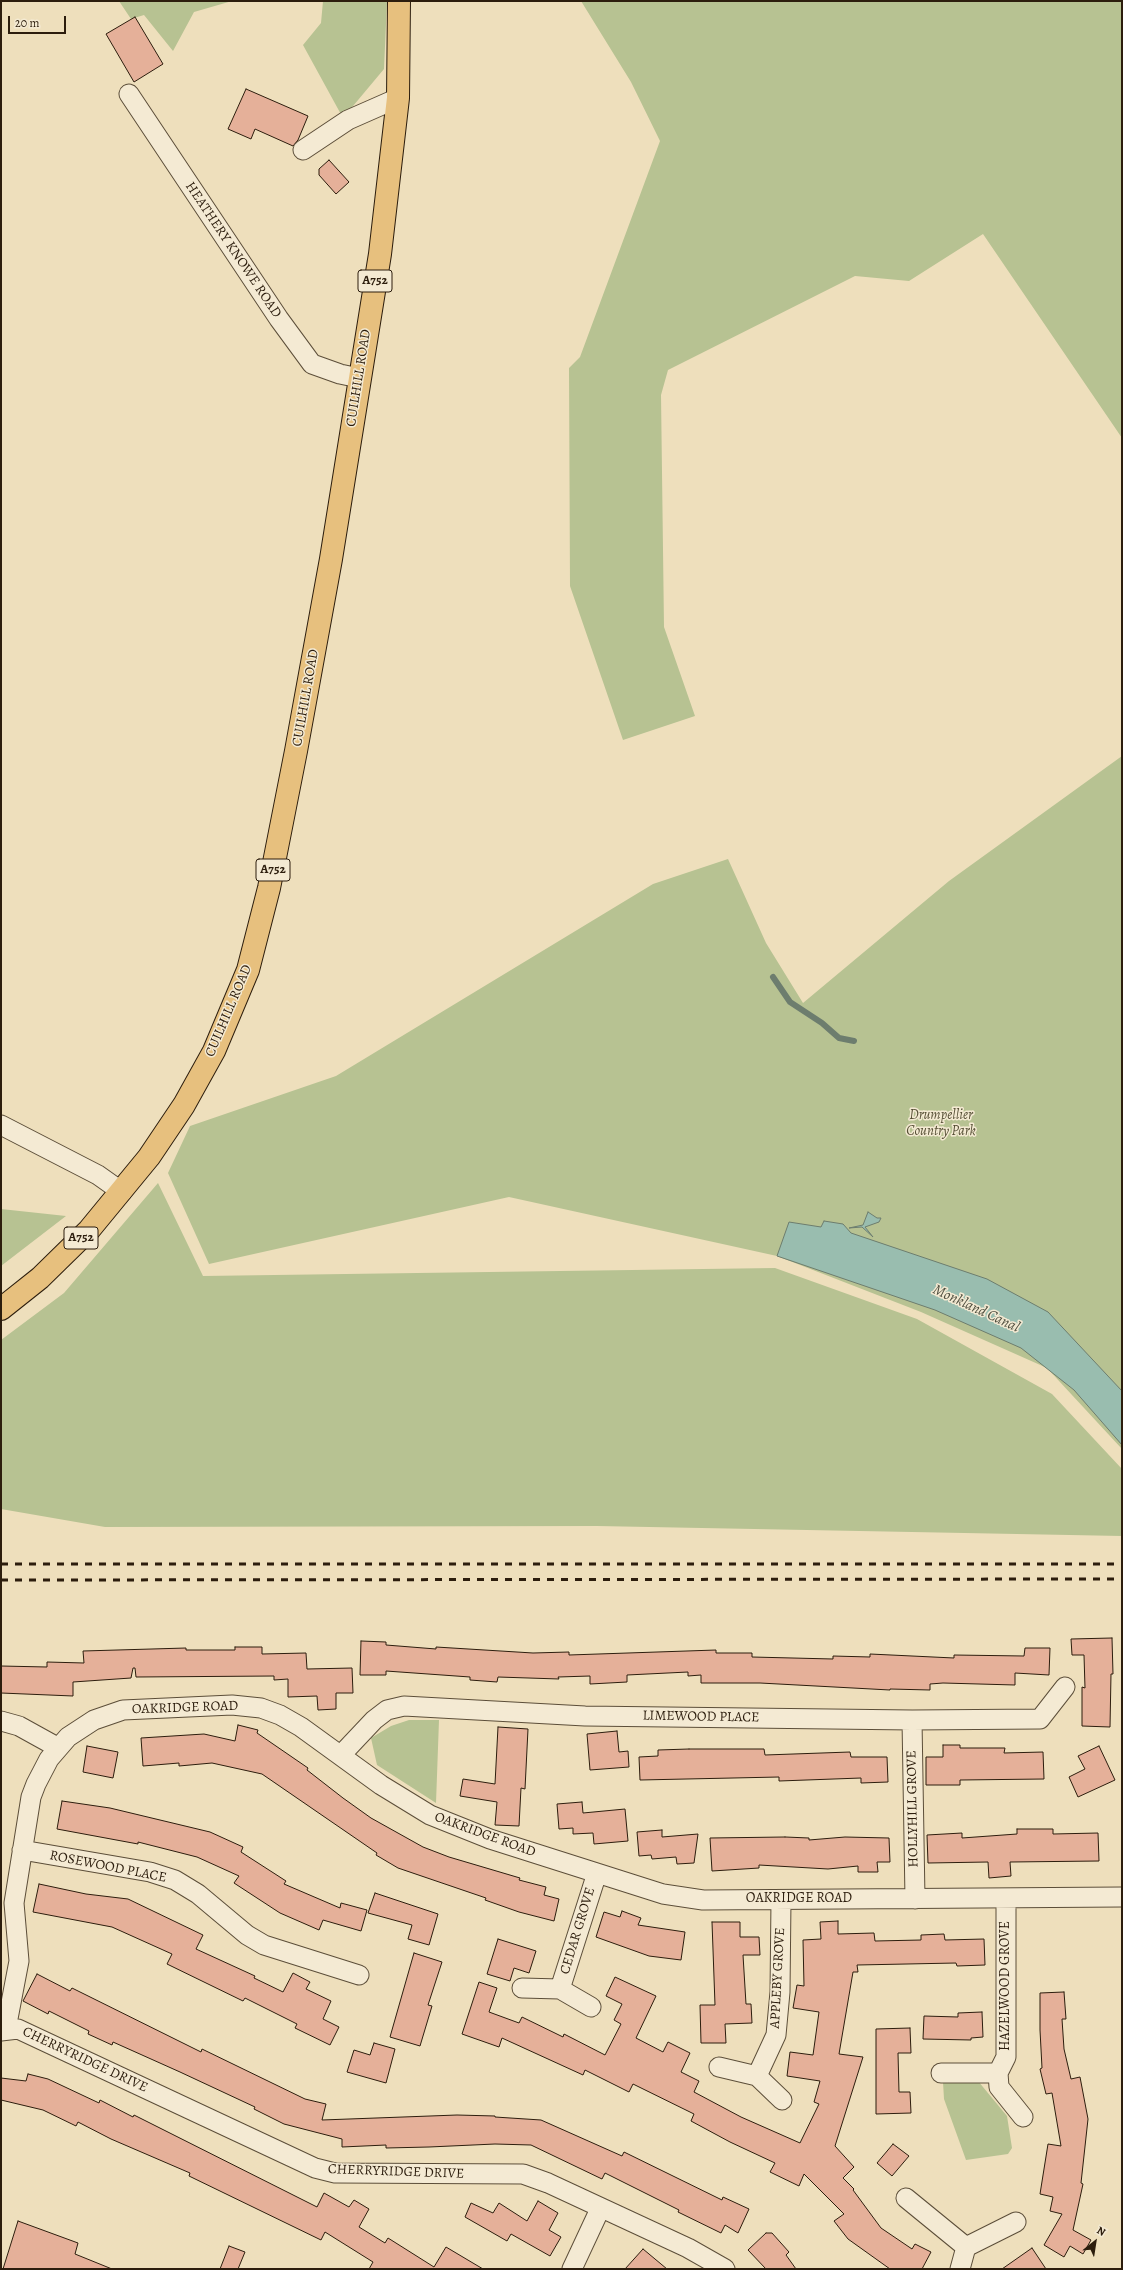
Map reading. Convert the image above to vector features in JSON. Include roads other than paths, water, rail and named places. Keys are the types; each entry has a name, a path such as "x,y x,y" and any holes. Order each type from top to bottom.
{"main road":[{"name":"CUILHILL ROAD","path":"1,1309 45,1273 89,1230 122,1192 149,1157 184,1105 214,1051 248,970 260,929 296,751 326,590 386,208 398,98 399,1"}],"street":[{"name":"HEATHERY KNOWE ROAD","path":"129,94 279,319 312,364 340,374 359,378"},
{"path":"303,150 348,120 398,98"},
{"path":"1,1125 98,1176 122,1192"},
{"name":"LIMEWOOD PLACE","path":"341,1755 374,1720 387,1710 404,1706 586,1716 912,1720 1040,1719 1065,1687"},
{"name":"OAKRIDGE ROAD","path":"4,2030 19,1961 14,1903 22,1850 36,1784 48,1758 57,1747 81,1727 108,1714 123,1710 232,1705 261,1708 280,1715 341,1755 381,1785 430,1815 461,1829 663,1894 703,1900 1122,1897"},
{"path":"1,1720 19,1726 57,1747"},
{"name":"HOLLYHILL GROVE","path":"912,1720 915,1898"},
{"name":"ROSEWOOD PLACE","path":"22,1850 150,1872 175,1880 198,1894 246,1935 264,1945 359,1975"},
{"name":"CEDAR GROVE","path":"560,1989 597,1873"},
{"name":"HAZELWOOD GROVE","path":"998,2073 1006,2057 1007,2038 1006,1898"},
{"name":"APPLEBY GROVE","path":"757,2076 776,2035 780,1992 781,1900"},
{"name":"CEDAR GROVE","path":"522,1988 560,1989 591,2007"},
{"name":"CHERRYRIDGE DRIVE","path":"4,2030 18,2029 315,2168 335,2173 523,2174 548,2183 600,2209 688,2248 725,2269"},
{"path":"719,2067 757,2076 782,2100"},
{"path":"941,2073 998,2073 999,2087 1023,2117"},
{"path":"906,2198 966,2247"},
{"path":"572,2269 600,2209"},
{"path":"960,2269 966,2247 1016,2222"}],"water":[{"path":"868,1212 877,1218 881,1218 879,1222 865,1227 873,1237 862,1227 849,1228 863,1225"},
{"name":"Monkland Canal","path":"824,1221 843,1224 851,1233 987,1279 1048,1312 1122,1391 1122,1445 1074,1390 1021,1348 935,1310 777,1256 789,1222 821,1227"}],"waterway":[{"path":"773,977 790,1002 822,1023 839,1038 854,1041"}],"railway":[{"path":"1,1564 1122,1564"},
{"path":"1,1580 1122,1579"}],"park label":[{"name":"Drumpellier Country Park","path":"941,1124"}]}
